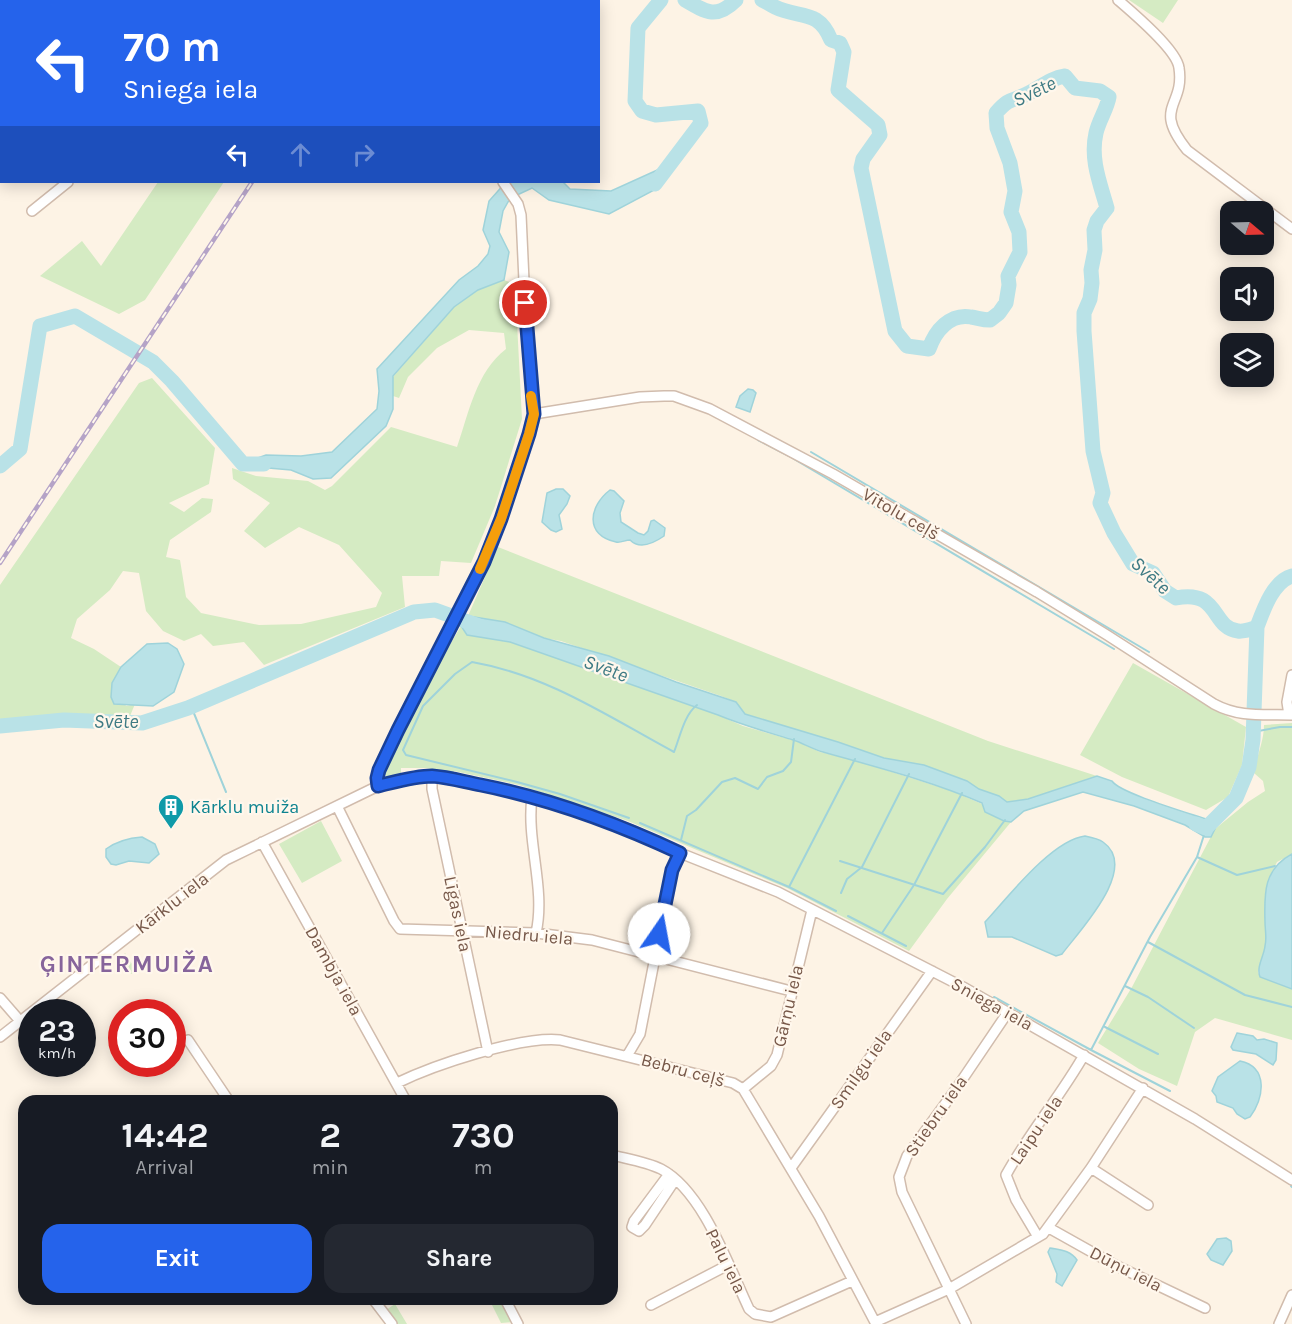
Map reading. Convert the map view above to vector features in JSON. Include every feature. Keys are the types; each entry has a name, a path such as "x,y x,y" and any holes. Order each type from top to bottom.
{"street":[{"path":"1118,0 1146,24 1178,64 1179,82 1170,111 1170,122 1180,141 1187,150 1292,229"},
{"path":"32,211 67,183"},
{"path":"378,786 379,770 484,562 501,519 534,414 525,303 522,215 518,204 504,183"},
{"name":"Vītolu ceļš","path":"534,414 640,397 664,396 674,396 710,409 833,474 1036,592 1214,705 1228,712 1243,715 1291,715"},
{"path":"1291,715 1287,702 1292,675"},
{"name":"Sniega iela","path":"262,842 378,786 432,776 532,797 597,817 680,853 744,877 932,970 1143,1088 1292,1180"},
{"name":"Līgas iela","path":"432,776 432,789 488,1052"},
{"path":"532,797 531,812 539,897 539,919 536,933"},
{"name":"Niedru iela","path":"337,806 400,929 536,933 592,940 791,991"},
{"name":"Kārklu iela","path":"48,999 226,860 262,842"},
{"name":"Dambja iela","path":"262,842 402,1095"},
{"path":"627,1056 640,1034 672,870 680,853"},
{"name":"Gārņu iela","path":"743,1089 771,1066 777,1055 812,910"},
{"name":"Smilgu iela","path":"791,1167 932,970"},
{"path":"0,998 18,1019"},
{"name":"Stiebru iela","path":"966,1324 902,1192 899,1177 907,1156 1008,1012"},
{"name":"Kārklu iela","path":"0,1037 18,1023"},
{"name":"Bebru ceļš","path":"397,1083 418,1073 488,1052 531,1040 551,1039 721,1079 743,1089 791,1167 876,1323"},
{"path":"188,1040 226,1095"},
{"name":"Laipu iela","path":"1038,1237 1007,1184 1006,1175 1014,1159 1070,1080 1084,1055"},
{"path":"876,1323 949,1289 1038,1237 1049,1228 1143,1088"},
{"name":"Palu iela","path":"618,1157 660,1168 694,1200 717,1239 749,1308 763,1317 771,1317 852,1281"},
{"path":"1091,1168 1148,1205"},
{"path":"672,1177 645,1225 639,1231 635,1230 632,1227 634,1221 672,1177"},
{"name":"Dūņu iela","path":"1049,1228 1115,1265 1205,1308"},
{"path":"651,1305 728,1265"},
{"path":"1279,1324 1292,1295"},
{"path":"378,1305 392,1324"},
{"path":"508,1305 518,1324"}],"green space":[{"path":"1129,0 1178,0 1163,23"},
{"path":"157,183 223,183 145,300 119,314 40,276 82,241 101,266"},
{"path":"504,280 515,284 522,419 495,506 471,563 441,561 439,576 402,576 405,607 264,665 244,642 213,646 201,634 184,641 163,631 146,611 139,573 123,571 110,590 77,619 71,638 94,649 121,667 112,683 126,706 135,704 130,716 0,721 0,585 139,383 152,378 215,448 209,484 169,503 184,512 202,498 213,499 211,512 170,540 166,557 180,560 186,597 201,613 259,625 301,624 376,607 382,593 339,545 299,527 265,548 244,531 270,503 233,479 232,468 256,476 308,481 325,490 332,486 391,427 457,447 480,381 487,369 506,349 504,333 469,330 437,348 408,377 399,398 393,396 393,377 454,307 478,290"},
{"path":"498,547 988,741 1097,776 1028,799 1007,802 967,781 924,765 884,758 745,714 736,702 721,696 561,641 544,638 505,622 468,616"},
{"path":"461,626 468,635 510,642 718,715 743,726 796,741 820,752 848,758 952,791 982,804 1004,821 1011,822 947,899 909,951 787,888 628,821 519,785 454,771 453,775 425,768 401,768 401,775 388,778 383,773 395,746 434,671"},
{"path":"1133,663 1246,727 1242,765 1228,797 1206,810 1122,777 1080,755"},
{"path":"1292,723 1292,854 1277,862 1270,876 1265,894 1266,944 1258,972 1260,977 1292,989 1292,1040 1215,1018 1195,1032 1177,1086 1139,1069 1098,1043 1132,987 1215,829 1265,791 1263,781 1254,773 1264,725"},
{"path":"321,821 342,861 302,883 279,844"},
{"path":"125,953 138,973 129,974 123,968 121,960"},
{"path":"396,1305 407,1324 397,1324 386,1310"},
{"path":"492,1305 504,1305 513,1322 501,1323"}],"water":[{"path":"664,167 668,172 658,188 609,214 549,200 532,188 508,202 503,211 499,232 509,252 504,280 478,290 454,307 393,376 393,409 386,426 331,478 313,479 291,470 247,466 243,463 266,455 301,456 332,452 377,409 379,391 377,369 459,280 478,266 488,254 490,246 483,230 489,201 505,183 564,183 570,189 611,191"},
{"path":"748,389 756,393 750,412 736,407 740,396"},
{"path":"563,489 570,496 559,515 562,529 556,532 542,522 547,493"},
{"path":"610,490 624,501 620,513 621,522 644,535 651,521 654,520 665,528 664,536 651,543 638,545 630,540 616,542 599,533 593,519 594,512"},
{"path":"468,616 505,622 544,638 609,656 736,702 745,714 884,758 924,765 967,781 1007,802 1028,799 1097,776 1112,781 1117,786 1141,797 1209,820 1214,823 1215,829 1211,837 1205,837 1185,825 1134,806 1083,792 1024,811 1011,822 1004,821 985,812 982,803 943,788 819,751 797,741 736,722 510,642 467,635 461,626 464,618"},
{"path":"168,643 177,649 184,664 174,692 153,706 114,704 111,697 112,683 121,667 147,644"},
{"path":"1085,836 1103,842 1113,853 1115,867 1111,883 1103,899 1062,954 1056,956 1012,937 988,937 985,922 1031,871 1059,848 1072,840"},
{"path":"142,837 155,844 159,854 149,863 129,861 116,865 111,864 106,857 106,849 114,844"},
{"path":"1292,854 1292,989 1260,977 1259,969 1266,943 1265,901 1268,882 1276,867"},
{"path":"1237,1033 1253,1036 1257,1040 1264,1039 1277,1043 1276,1060 1273,1065 1256,1054 1233,1050 1231,1047"},
{"path":"1240,1061 1256,1070 1261,1085 1261,1093 1255,1110 1250,1117 1245,1119 1233,1108 1217,1102 1212,1091 1218,1077"},
{"path":"1226,1238 1231,1241 1232,1251 1223,1265 1211,1260 1207,1254 1217,1239"},
{"path":"1050,1248 1068,1252 1077,1260 1062,1286 1056,1282 1057,1274 1048,1252"}],"waterway":[{"name":"Svēte","path":"655,184 701,123 698,111 656,115 642,111 635,101 638,28 661,0"},
{"name":"Svēte","path":"685,0 712,12 723,10 736,0"},
{"name":"Svēte","path":"762,0 784,11 814,19 826,30 831,40 840,43 844,52 838,90 878,125 880,135 863,159 861,168 895,331 907,346 929,349 939,330 950,321 963,316 990,320 1006,303 1008,276 1020,252 1019,232 1011,212 1015,191 1010,163 997,128 996,113 1009,102 1051,80 1065,76 1075,88 1100,91 1109,97 1094,143 1097,171 1107,208 1097,221 1094,230 1092,283 1090,299 1084,313 1093,451 1103,493 1100,503 1114,533 1133,564 1153,573 1165,591 1176,598 1190,597 1208,604 1229,628 1240,631 1257,627 1274,590 1285,579 1292,576"},
{"name":"Svēte","path":"0,466 20,449 40,326 75,316 153,362 243,464 264,464"},
{"path":"758,440 789,456 1114,649"},
{"path":"811,452 1149,652"},
{"name":"Svēte","path":"0,726 64,720 142,723 188,708 414,612 435,610 482,627"},
{"path":"1196,824 1206,828 1236,798 1249,767 1253,740 1257,627"},
{"path":"629,818 560,794 406,755 403,750 423,706 455,674 472,662 500,668 552,687 674,752 686,720 697,705"},
{"path":"191,706 226,792"},
{"path":"1253,732 1292,727"},
{"path":"681,840 687,816 696,810 722,782 735,778 758,789 767,777 783,771 791,762 794,739"},
{"path":"789,887 855,759"},
{"path":"841,893 847,879 862,867 909,774"},
{"path":"882,933 914,885 962,793"},
{"path":"840,861 943,894 985,847 1005,820"},
{"path":"640,823 789,887 836,911"},
{"path":"994,997 1091,1050 1150,937 1197,857 1204,835"},
{"path":"1197,857 1237,875 1275,866"},
{"path":"848,916 906,946"},
{"path":"1148,942 1245,995 1292,1007"},
{"path":"1125,986 1148,997 1194,1028"},
{"path":"1105,1027 1158,1054"},
{"path":"1091,1050 1170,1091"}],"railway":[{"path":"0,563 251,183"}],"slow traffic":[{"path":"480,569 501,519 529,434 534,414 531,396"}],"place":[{"name":"Kārklu muiža","path":"171,830"}],"district":[{"name":"ĢINTERMUIŽA","path":"127,964"}],"route":[{"path":"525,303 534,414 518,471 484,562 379,770 378,786 432,776 515,792 597,817 680,853 672,870 659,934"}]}
